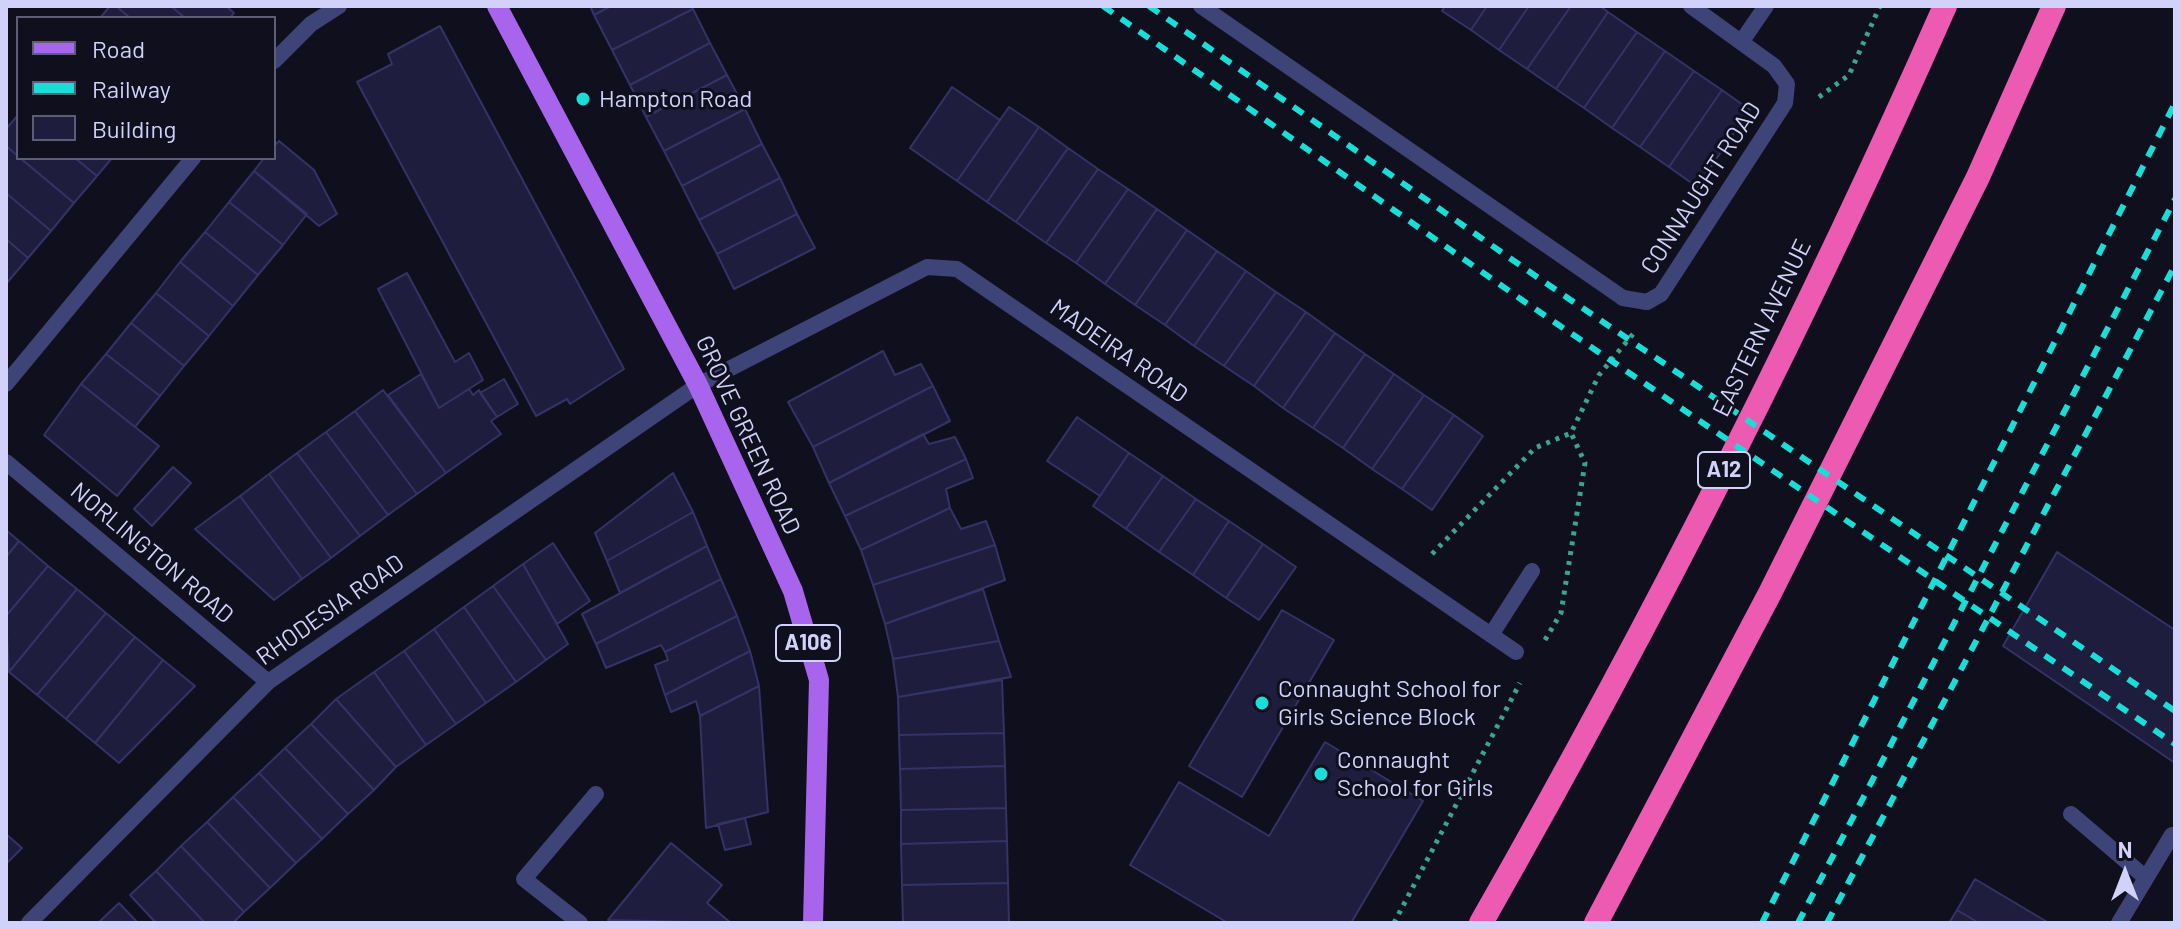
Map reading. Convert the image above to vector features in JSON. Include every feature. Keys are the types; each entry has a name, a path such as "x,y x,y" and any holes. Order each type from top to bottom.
{"highway":[{"name":"EASTERN AVENUE","path":"1481,923 1695,527 1894,121 1945,6"},
{"path":"1596,923 1784,565 1978,177 2054,6"}],"main road":[{"name":"GROVE GREEN ROAD","path":"497,6 698,385 793,591 819,680 813,923"}],"street":[{"path":"276,59 311,24 339,6"},
{"name":"CONNAUGHT ROAD","path":"1201,6 1623,298 1647,302 1661,294 1785,103 1787,84 1774,66 1691,6"},
{"path":"1742,41 1766,6"},
{"path":"6,384 191,160"},
{"name":"MADEIRA ROAD","path":"698,385 927,267 957,269 1516,652"},
{"name":"RHODESIA ROAD","path":"29,923 268,682 698,385"},
{"name":"NORLINGTON ROAD","path":"6,462 268,682"},
{"path":"1491,635 1532,571"},
{"path":"580,923 524,879 596,794"},
{"path":"2071,814 2146,878"},
{"path":"2119,923 2172,835"}],"path":[{"path":"1821,94 1849,75 1880,6"},
{"path":"1407,580 1535,448 1571,433 1599,375 1635,331"},
{"path":"1539,650 1561,613 1573,554 1585,463 1571,433"},
{"path":"1394,923 1524,676"}],"building":[{"path":"110,6 116,6 128,16 102,16"},
{"path":"116,6 171,6 183,16 128,16"},
{"path":"171,6 226,6 234,13 232,16 183,16"},
{"path":"590,6 611,6 594,15"},
{"path":"611,6 692,6 693,9 612,50 594,15"},
{"path":"1445,6 1487,6 1471,30 1442,11"},
{"path":"1487,6 1529,6 1499,50 1471,30"},
{"path":"1529,6 1571,6 1527,69 1499,50"},
{"path":"1571,6 1600,6 1608,12 1556,89 1527,69"},
{"path":"693,9 710,43 630,85 612,50"},
{"path":"1608,12 1637,32 1584,108 1556,89"},
{"path":"440,26 624,369 570,404 567,399 536,416 357,82 392,64 388,54"},
{"path":"1637,32 1665,51 1612,128 1584,108"},
{"path":"710,43 727,75 646,117 630,85"},
{"path":"1665,51 1694,71 1640,147 1612,128"},
{"path":"1694,71 1722,90 1669,167 1640,147"},
{"path":"727,75 745,109 664,151 646,117"},
{"path":"952,87 1000,120 957,181 910,148"},
{"path":"1722,90 1750,110 1697,187 1669,167"},
{"path":"1009,107 1039,127 987,202 957,181"},
{"path":"745,109 762,144 682,186 664,151"},
{"path":"16,117 16,154 6,146 6,129"},
{"path":"1039,127 1068,148 1016,222 987,202"},
{"path":"279,141 314,170 337,214 319,226 254,171 262,160 276,160 276,144"},
{"path":"762,144 780,178 699,220 682,186"},
{"path":"6,146 16,154 16,160 23,160 74,203 51,231 6,193"},
{"path":"1068,148 1098,169 1046,243 1016,222"},
{"path":"22,160 77,160 97,176 74,203"},
{"path":"77,160 110,160 97,176"},
{"path":"1098,169 1128,189 1076,263 1046,243"},
{"path":"254,171 307,214 283,245 229,202"},
{"path":"780,178 797,214 717,254 699,220"},
{"path":"1128,189 1157,209 1105,284 1076,263"},
{"path":"6,193 51,231 28,258 6,239"},
{"path":"229,202 283,245 258,275 205,232"},
{"path":"1157,209 1187,230 1135,305 1105,284"},
{"path":"797,214 815,248 734,289 717,254"},
{"path":"1187,230 1217,251 1165,325 1135,305"},
{"path":"205,232 258,275 233,306 180,262"},
{"path":"6,239 28,258 6,284"},
{"path":"1217,251 1246,271 1194,346 1165,325"},
{"path":"180,262 233,306 209,336 156,293"},
{"path":"1246,271 1276,292 1224,366 1194,346"},
{"path":"407,273 455,362 469,353 483,380 439,408 378,289"},
{"path":"1276,292 1306,312 1254,386 1224,366"},
{"path":"156,293 209,336 184,366 131,323"},
{"path":"1306,312 1335,333 1283,408 1254,386"},
{"path":"131,323 184,366 160,396 106,354"},
{"path":"1335,333 1365,354 1313,428 1283,408"},
{"path":"883,351 895,375 921,364 933,386 813,447 788,402"},
{"path":"106,354 160,396 135,427 81,384"},
{"path":"1365,354 1394,374 1343,448 1313,428"},
{"path":"421,374 439,408 469,389 473,395 479,390 497,417 491,421 501,434 446,473 388,395"},
{"path":"1394,374 1424,395 1372,469 1343,448"},
{"path":"504,379 518,404 497,417 480,393"},
{"path":"81,384 159,446 117,496 44,435"},
{"path":"933,386 950,421 829,483 813,447"},
{"path":"383,390 446,473 417,494 355,411"},
{"path":"1424,395 1454,415 1402,489 1372,469"},
{"path":"355,411 417,494 388,515 326,432"},
{"path":"1454,415 1483,436 1432,510 1402,489"},
{"path":"1077,417 1129,453 1100,496 1047,461"},
{"path":"326,432 388,515 360,536 297,453"},
{"path":"923,434 929,444 955,437 966,459 845,516 829,483"},
{"path":"297,453 360,536 331,558 269,474"},
{"path":"1129,453 1163,476 1126,529 1093,506"},
{"path":"966,459 973,478 946,489 950,508 861,550 845,516"},
{"path":"173,467 191,483 152,526 134,509"},
{"path":"673,473 693,512 607,561 595,533"},
{"path":"269,474 331,558 302,579 240,496"},
{"path":"1163,476 1196,499 1159,552 1126,529"},
{"path":"240,496 302,579 274,600 195,529"},
{"path":"1196,499 1229,521 1193,575 1159,552"},
{"path":"950,508 961,529 986,521 995,545 873,585 861,550"},
{"path":"693,512 707,546 620,593 607,561"},
{"path":"1229,521 1263,544 1226,598 1193,575"},
{"path":"6,530 19,541 6,557"},
{"path":"19,541 48,566 6,616 6,557"},
{"path":"553,543 590,601 557,624 523,564"},
{"path":"1263,544 1296,567 1259,620 1226,598"},
{"path":"995,545 1005,580 885,624 873,585"},
{"path":"707,546 721,579 596,644 582,614"},
{"path":"2057,552 2175,630 2175,763 2003,646"},
{"path":"523,564 568,644 546,660 493,586"},
{"path":"48,566 77,589 9,672 6,616"},
{"path":"721,579 737,616 665,652 661,645 606,668 596,644"},
{"path":"493,586 546,660 516,682 464,607"},
{"path":"77,589 106,613 37,695 9,672"},
{"path":"983,589 999,641 893,659 885,624"},
{"path":"464,607 516,682 486,703 434,629"},
{"name":"Connaught School for Girls Science Block","path":"1282,610 1334,640 1242,797 1189,766"},
{"path":"106,613 135,637 66,719 37,695"},
{"path":"737,616 750,651 665,695 655,665 668,660 665,652"},
{"path":"434,629 486,703 456,724 404,651"},
{"path":"135,637 163,660 95,743 66,719"},
{"path":"999,641 1011,677 898,697 893,659"},
{"path":"404,651 456,724 426,745 374,672"},
{"path":"750,651 759,686 700,716 696,701 671,712 665,695"},
{"path":"163,660 195,686 119,763 95,743"},
{"path":"374,672 426,745 396,767 336,699"},
{"path":"1002,680 1004,733 899,735 898,697"},
{"path":"759,686 768,812 706,828 700,716"},
{"path":"336,699 396,767 374,790 311,724"},
{"path":"311,724 374,790 348,814 285,748"},
{"path":"1004,733 1005,766 900,769 899,735"},
{"path":"1325,742 1423,801 1351,923 1228,923 1130,865 1179,782 1269,836"},
{"path":"285,748 348,814 322,839 259,773"},
{"path":"1005,766 1006,808 901,810 900,769"},
{"path":"259,773 322,839 296,863 233,797"},
{"path":"233,797 296,863 270,888 207,822"},
{"path":"1006,808 1007,841 901,844 901,810"},
{"path":"745,818 751,844 725,850 718,824"},
{"path":"207,822 270,888 244,912 181,846"},
{"path":"6,834 22,848 6,864"},
{"path":"1007,841 1008,883 902,885 901,844"},
{"path":"671,843 722,885 707,903 731,923 608,920"},
{"path":"181,846 244,912 233,923 205,923 156,871"},
{"path":"156,871 205,923 156,923 130,895"},
{"path":"1975,879 2049,923 1979,923 1957,910"},
{"path":"1008,883 1009,923 903,923 902,885"},
{"path":"119,903 138,923 98,923"},
{"path":"1957,910 1979,923 1949,923"}],"railway":[{"path":"1103,6 1522,300 2175,744"},
{"path":"1149,6 1537,277 2175,711"},
{"path":"1762,923 2175,103"},
{"path":"1798,923 2175,199"},
{"path":"1827,923 2175,265"}],"place":[{"name":"Hampton Road","path":"583,99"},
{"name":"Connaught School for Girls Science Block","path":"1262,703"},
{"name":"Connaught School for Girls","path":"1321,774"}]}
